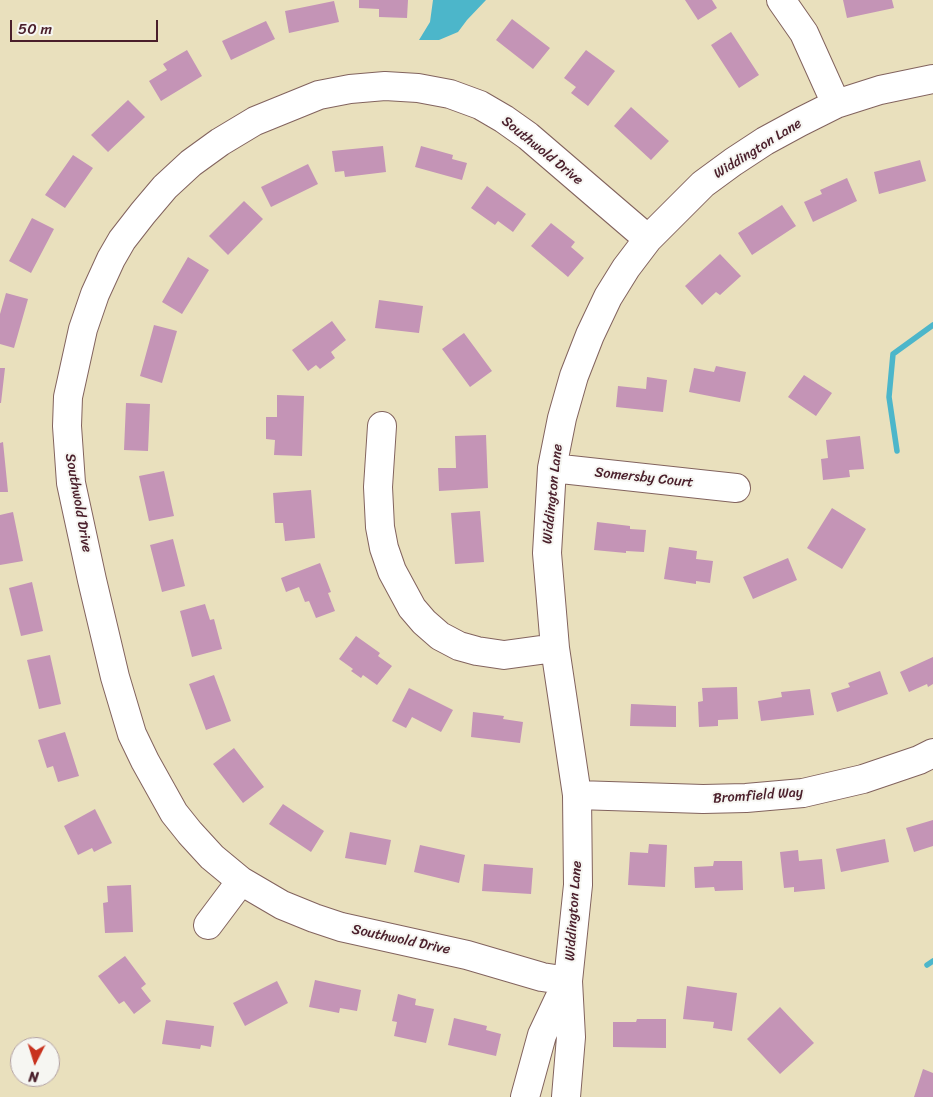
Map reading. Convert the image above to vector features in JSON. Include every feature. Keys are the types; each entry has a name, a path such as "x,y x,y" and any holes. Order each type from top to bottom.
{"street":[{"path":"781,0 804,33 836,104"},
{"name":"Widdington Lane","path":"566,1097 572,1037 568,981 578,885 577,795 555,648 547,553 552,468 562,418 574,376 590,335 608,297 626,268 648,239 703,184 733,162 791,127 836,104 880,90 933,79"},
{"name":"Southwold Drive","path":"568,981 542,977 467,955 340,927 282,905 241,881 212,857 174,813 132,734 115,677 71,483 67,426 68,397 83,328 95,294 111,259 122,240 165,187 191,163 220,142 255,121 319,94 385,86 418,88 450,94 480,105 528,136 648,239"},
{"path":"382,426 378,487 380,527 384,548 392,571 412,608 440,636 458,646 504,655 555,648"},
{"name":"Somersby Court","path":"552,468 736,488"},
{"name":"Bromfield Way","path":"577,795 703,799 803,794 863,780 933,753"},
{"path":"208,925 241,881"},
{"name":"Widdington Lane","path":"525,1097 542,1034 568,981"}],"water":[{"path":"433,0 486,0 458,32 439,40 419,40 430,22"}],"building":[{"path":"359,0 408,0 407,18 379,17 379,9 359,8"},
{"path":"685,0 712,0 717,8 698,20"},
{"path":"843,0 892,0 894,8 847,18"},
{"path":"334,1 339,22 289,33 285,11"},
{"path":"512,19 550,48 533,69 496,40"},
{"path":"266,21 275,39 231,60 222,41"},
{"path":"731,32 759,75 739,88 711,45"},
{"path":"187,50 202,76 161,101 149,81 167,70 163,64"},
{"path":"586,50 615,71 588,106 571,93 576,87 564,78"},
{"path":"128,100 145,117 108,152 91,135"},
{"path":"631,107 669,141 651,160 614,126"},
{"path":"383,146 386,172 345,177 344,171 335,172 332,151"},
{"path":"421,146 453,155 452,159 467,163 462,180 415,167"},
{"path":"73,155 93,168 65,208 45,195"},
{"path":"920,160 926,181 879,194 874,172"},
{"path":"308,164 318,184 271,207 261,187"},
{"path":"847,178 857,201 813,222 804,202 822,194 820,190"},
{"path":"487,186 526,214 513,232 498,221 495,225 471,208"},
{"path":"244,201 263,219 228,255 209,236"},
{"path":"782,205 796,226 752,255 738,233"},
{"path":"32,218 54,229 31,273 9,261"},
{"path":"551,223 575,242 571,247 584,258 568,277 531,246"},
{"path":"720,254 741,276 720,295 716,292 702,305 685,286"},
{"path":"188,257 209,270 182,314 162,302"},
{"path":"6,293 28,299 14,348 0,344 0,314"},
{"path":"379,300 423,306 419,333 375,328"},
{"path":"332,321 346,340 331,352 335,358 320,369 316,365 308,371 292,350"},
{"path":"154,325 177,331 162,383 140,376"},
{"path":"464,333 492,371 470,387 442,349"},
{"path":"716,366 746,372 740,402 689,392 694,368 714,372"},
{"path":"0,368 5,368 1,403 0,403"},
{"path":"804,375 832,393 816,416 788,397"},
{"path":"647,377 667,380 663,412 616,407 618,386 646,389"},
{"path":"277,395 304,396 302,456 274,455 275,440 266,439 266,417 277,417"},
{"path":"126,403 150,404 148,451 124,450"},
{"path":"486,435 488,488 439,491 438,468 456,468 455,436"},
{"path":"860,436 864,469 849,470 850,477 823,480 821,459 828,458 826,440"},
{"path":"3,442 8,492 0,492 0,443"},
{"path":"164,471 174,516 149,521 139,476"},
{"path":"311,490 315,538 285,541 283,523 275,523 273,493"},
{"path":"832,508 866,529 842,569 807,548"},
{"path":"480,511 484,562 455,564 451,513"},
{"path":"13,512 23,561 0,565 0,515"},
{"path":"597,522 630,526 630,529 646,530 644,552 626,551 626,553 594,550"},
{"path":"173,539 185,586 162,592 150,545"},
{"path":"669,547 697,551 696,559 713,561 710,583 696,581 696,584 664,579"},
{"path":"788,558 797,580 753,599 743,577"},
{"path":"320,563 331,592 328,593 335,611 316,618 309,601 305,602 299,587 286,592 281,578"},
{"path":"32,582 43,631 21,636 9,588"},
{"path":"205,604 210,620 214,619 222,649 192,657 180,611"},
{"path":"356,636 380,653 378,656 392,666 377,685 363,675 361,678 351,671 353,669 339,659"},
{"path":"50,655 61,704 39,709 27,660"},
{"path":"933,657 933,684 928,687 927,684 909,692 900,672"},
{"path":"880,671 888,694 837,712 831,693 850,687 848,683"},
{"path":"214,675 231,721 206,730 189,684"},
{"path":"737,687 738,719 718,720 718,726 699,727 698,702 703,701 702,688"},
{"path":"409,688 453,710 441,732 412,717 406,728 392,721"},
{"path":"810,689 814,715 761,721 758,701 782,697 781,692"},
{"path":"631,704 676,706 676,727 630,726"},
{"path":"473,712 504,716 503,719 523,722 520,743 471,737"},
{"path":"65,732 79,776 58,782 53,766 47,768 38,740"},
{"path":"234,748 264,787 243,803 213,764"},
{"path":"283,804 324,831 311,852 269,824"},
{"path":"95,809 112,843 94,852 92,848 78,855 64,826"},
{"path":"933,820 933,846 914,852 906,828"},
{"path":"350,832 391,840 386,865 345,858"},
{"path":"885,839 889,862 841,872 836,849"},
{"path":"649,844 667,845 665,887 628,885 630,852 648,853"},
{"path":"420,845 465,855 459,883 414,872"},
{"path":"798,850 799,861 822,859 825,889 794,892 794,887 784,888 780,852"},
{"path":"714,861 742,861 743,890 715,891 714,887 695,888 694,867 713,866"},
{"path":"484,864 533,868 531,894 482,891"},
{"path":"131,885 133,932 105,933 103,903 108,902 107,886"},
{"path":"125,956 146,984 141,988 151,1001 134,1014 124,1001 119,1004 98,976"},
{"path":"315,980 361,990 357,1011 340,1008 339,1013 309,1007"},
{"path":"277,981 288,1003 245,1026 233,1003"},
{"path":"687,986 737,993 732,1031 713,1028 714,1022 683,1019"},
{"path":"398,994 416,999 415,1005 434,1009 426,1043 394,1036 397,1022 392,1021"},
{"path":"780,1007 814,1043 780,1074 747,1039"},
{"path":"454,1018 487,1026 486,1030 501,1034 496,1056 448,1045"},
{"path":"637,1019 666,1019 666,1048 613,1047 613,1022 636,1022"},
{"path":"166,1020 214,1026 211,1047 201,1045 200,1049 162,1044"},
{"path":"923,1069 933,1073 933,1097 914,1097"}],"waterway":[{"path":"897,451 889,397 893,354 933,325"},
{"path":"927,965 933,961"}]}
